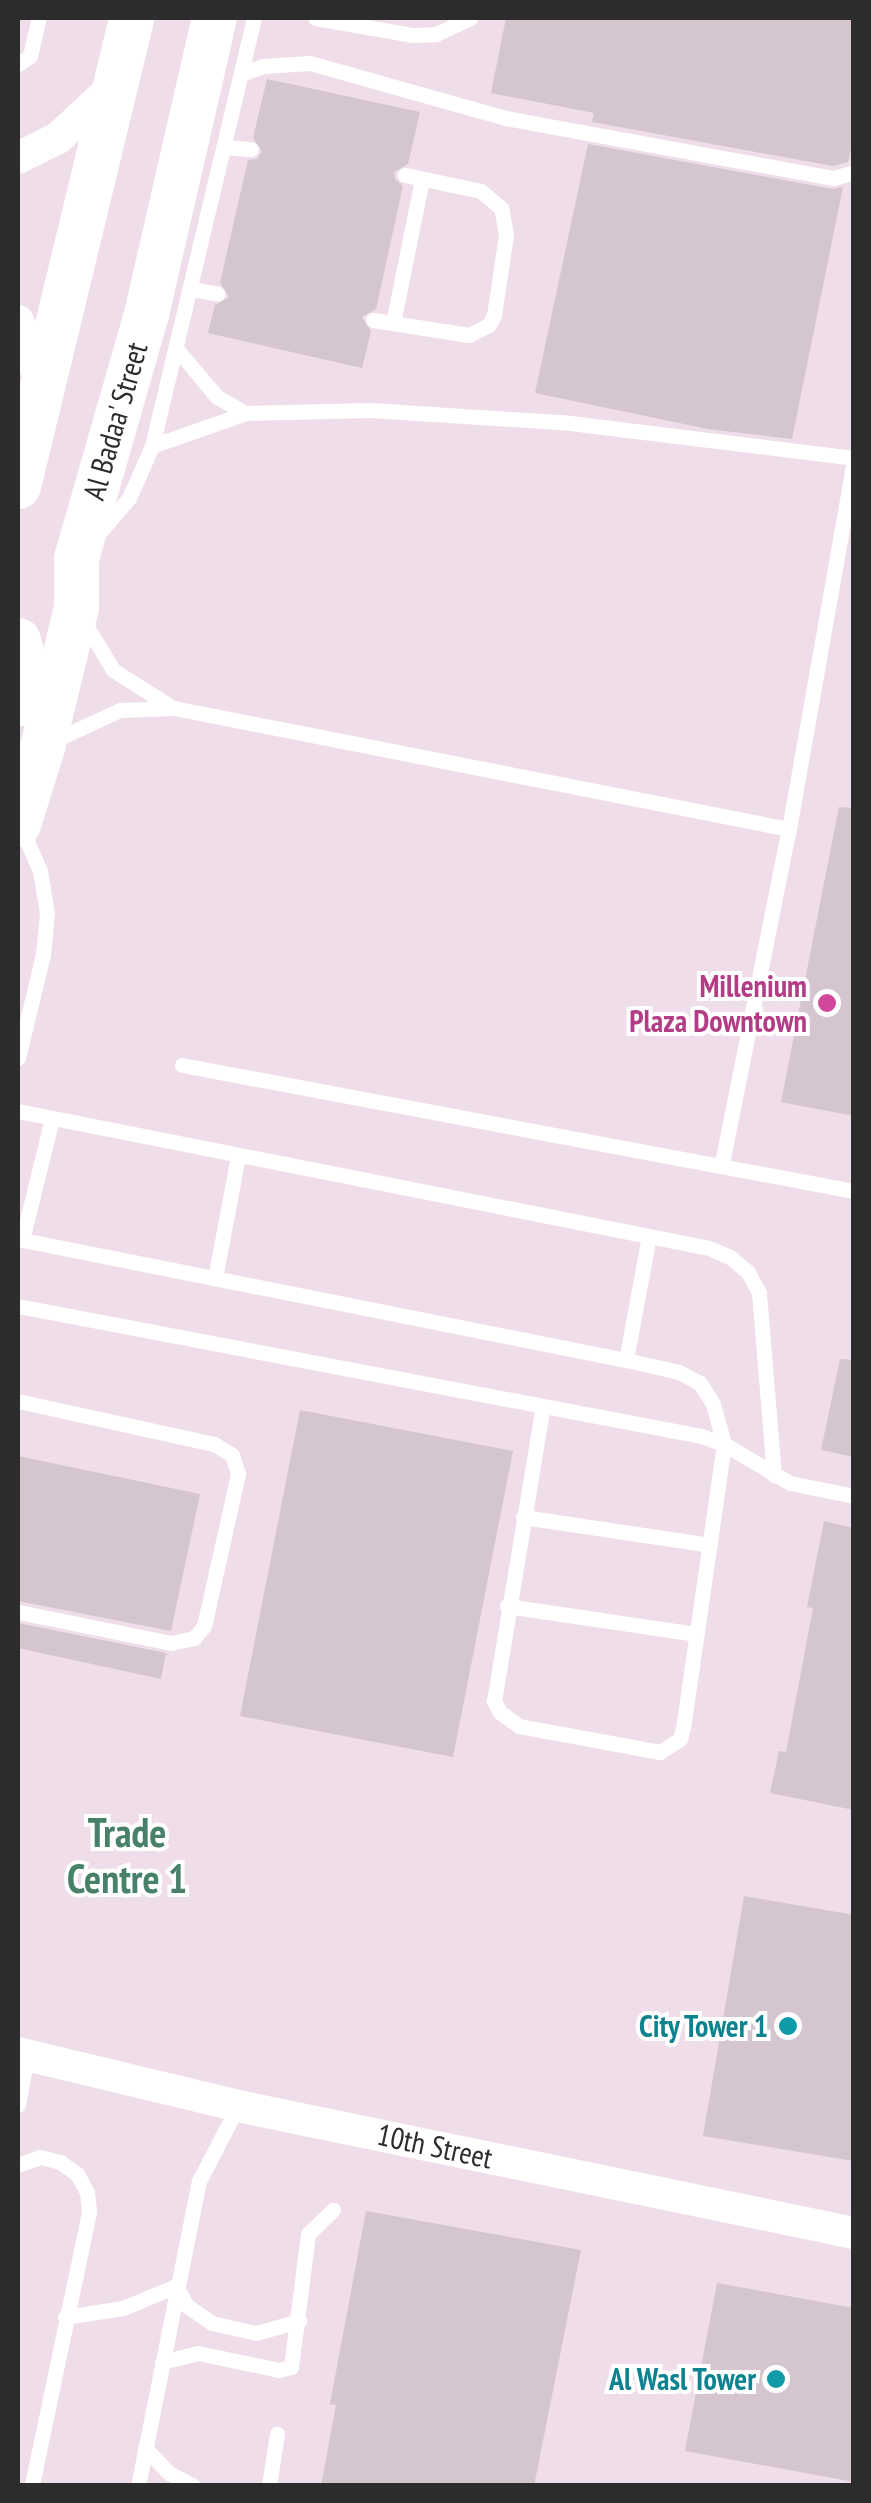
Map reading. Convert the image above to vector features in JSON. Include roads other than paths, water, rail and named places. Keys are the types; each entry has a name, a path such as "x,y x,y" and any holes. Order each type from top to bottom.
{"main road":[{"path":"18,486 40,382 131,18"},
{"name":"Al Badaa' Street","path":"18,817 42,747 76,606 76,558 146,314 214,18"},
{"path":"18,640 24,662 18,704"}],"street":[{"path":"18,158 58,138 114,86"},
{"path":"18,320 40,382"},
{"name":"10th Street","path":"22,2054 238,2106 854,2232"}],"lane":[{"path":"18,64 30,56 39,18"},
{"path":"76,558 128,498 152,446 254,18"},
{"path":"315,18 412,35 436,34 470,18"},
{"path":"241,74 286,62 332,66 506,118 834,178 854,172"},
{"path":"226,146 250,150"},
{"path":"373,320 469,335 481,331 494,315 506,234 501,208 481,191 414,177 393,323"},
{"path":"190,288 218,294"},
{"path":"176,348 217,397 246,413"},
{"path":"152,446 246,413 424,411 529,424 570,423 854,459 789,829 722,1164"},
{"path":"76,606 95,645 113,670 174,708"},
{"path":"42,747 120,710 174,708 789,829"},
{"path":"18,817 40,871 47,913 43,955 18,1058"},
{"path":"182,1065 854,1190"},
{"path":"18,1111 650,1236 730,1257 748,1272 760,1293 766,1425 774,1475"},
{"path":"52,1119 20,1239 626,1360 679,1372 700,1383 712,1404 724,1444 680,1739 672,1748 648,1752 520,1726 500,1712 493,1688 543,1406"},
{"path":"215,1278 238,1156"},
{"path":"626,1360 650,1236"},
{"path":"18,1306 724,1444 774,1475 807,1488 854,1496"},
{"path":"18,1401 214,1444 232,1455 238,1474 204,1626 194,1638 171,1643 18,1612"},
{"path":"523,1517 710,1546"},
{"path":"508,1606 697,1634"},
{"path":"18,2105 22,2054"},
{"path":"138,2486 198,2181 238,2106"},
{"path":"18,2165 40,2158 60,2162 77,2174 87,2192 89,2212 32,2486"},
{"path":"162,2362 198,2353 286,2370 294,2361 308,2234 315,2222 333,2210"},
{"path":"66,2317 122,2308 176,2286"},
{"path":"176,2286 193,2313 212,2322 256,2332 299,2321"},
{"path":"269,2486 277,2434"},
{"path":"146,2448 169,2473 193,2486"}],"place":[{"name":"Millenium Plaza Downtown","path":"827,1003"},
{"name":"City Tower 1","path":"788,2026"},
{"name":"Al Wasl Tower","path":"776,2379"}],"district":[{"name":"Trade Centre 1","path":"127,1855"}]}
